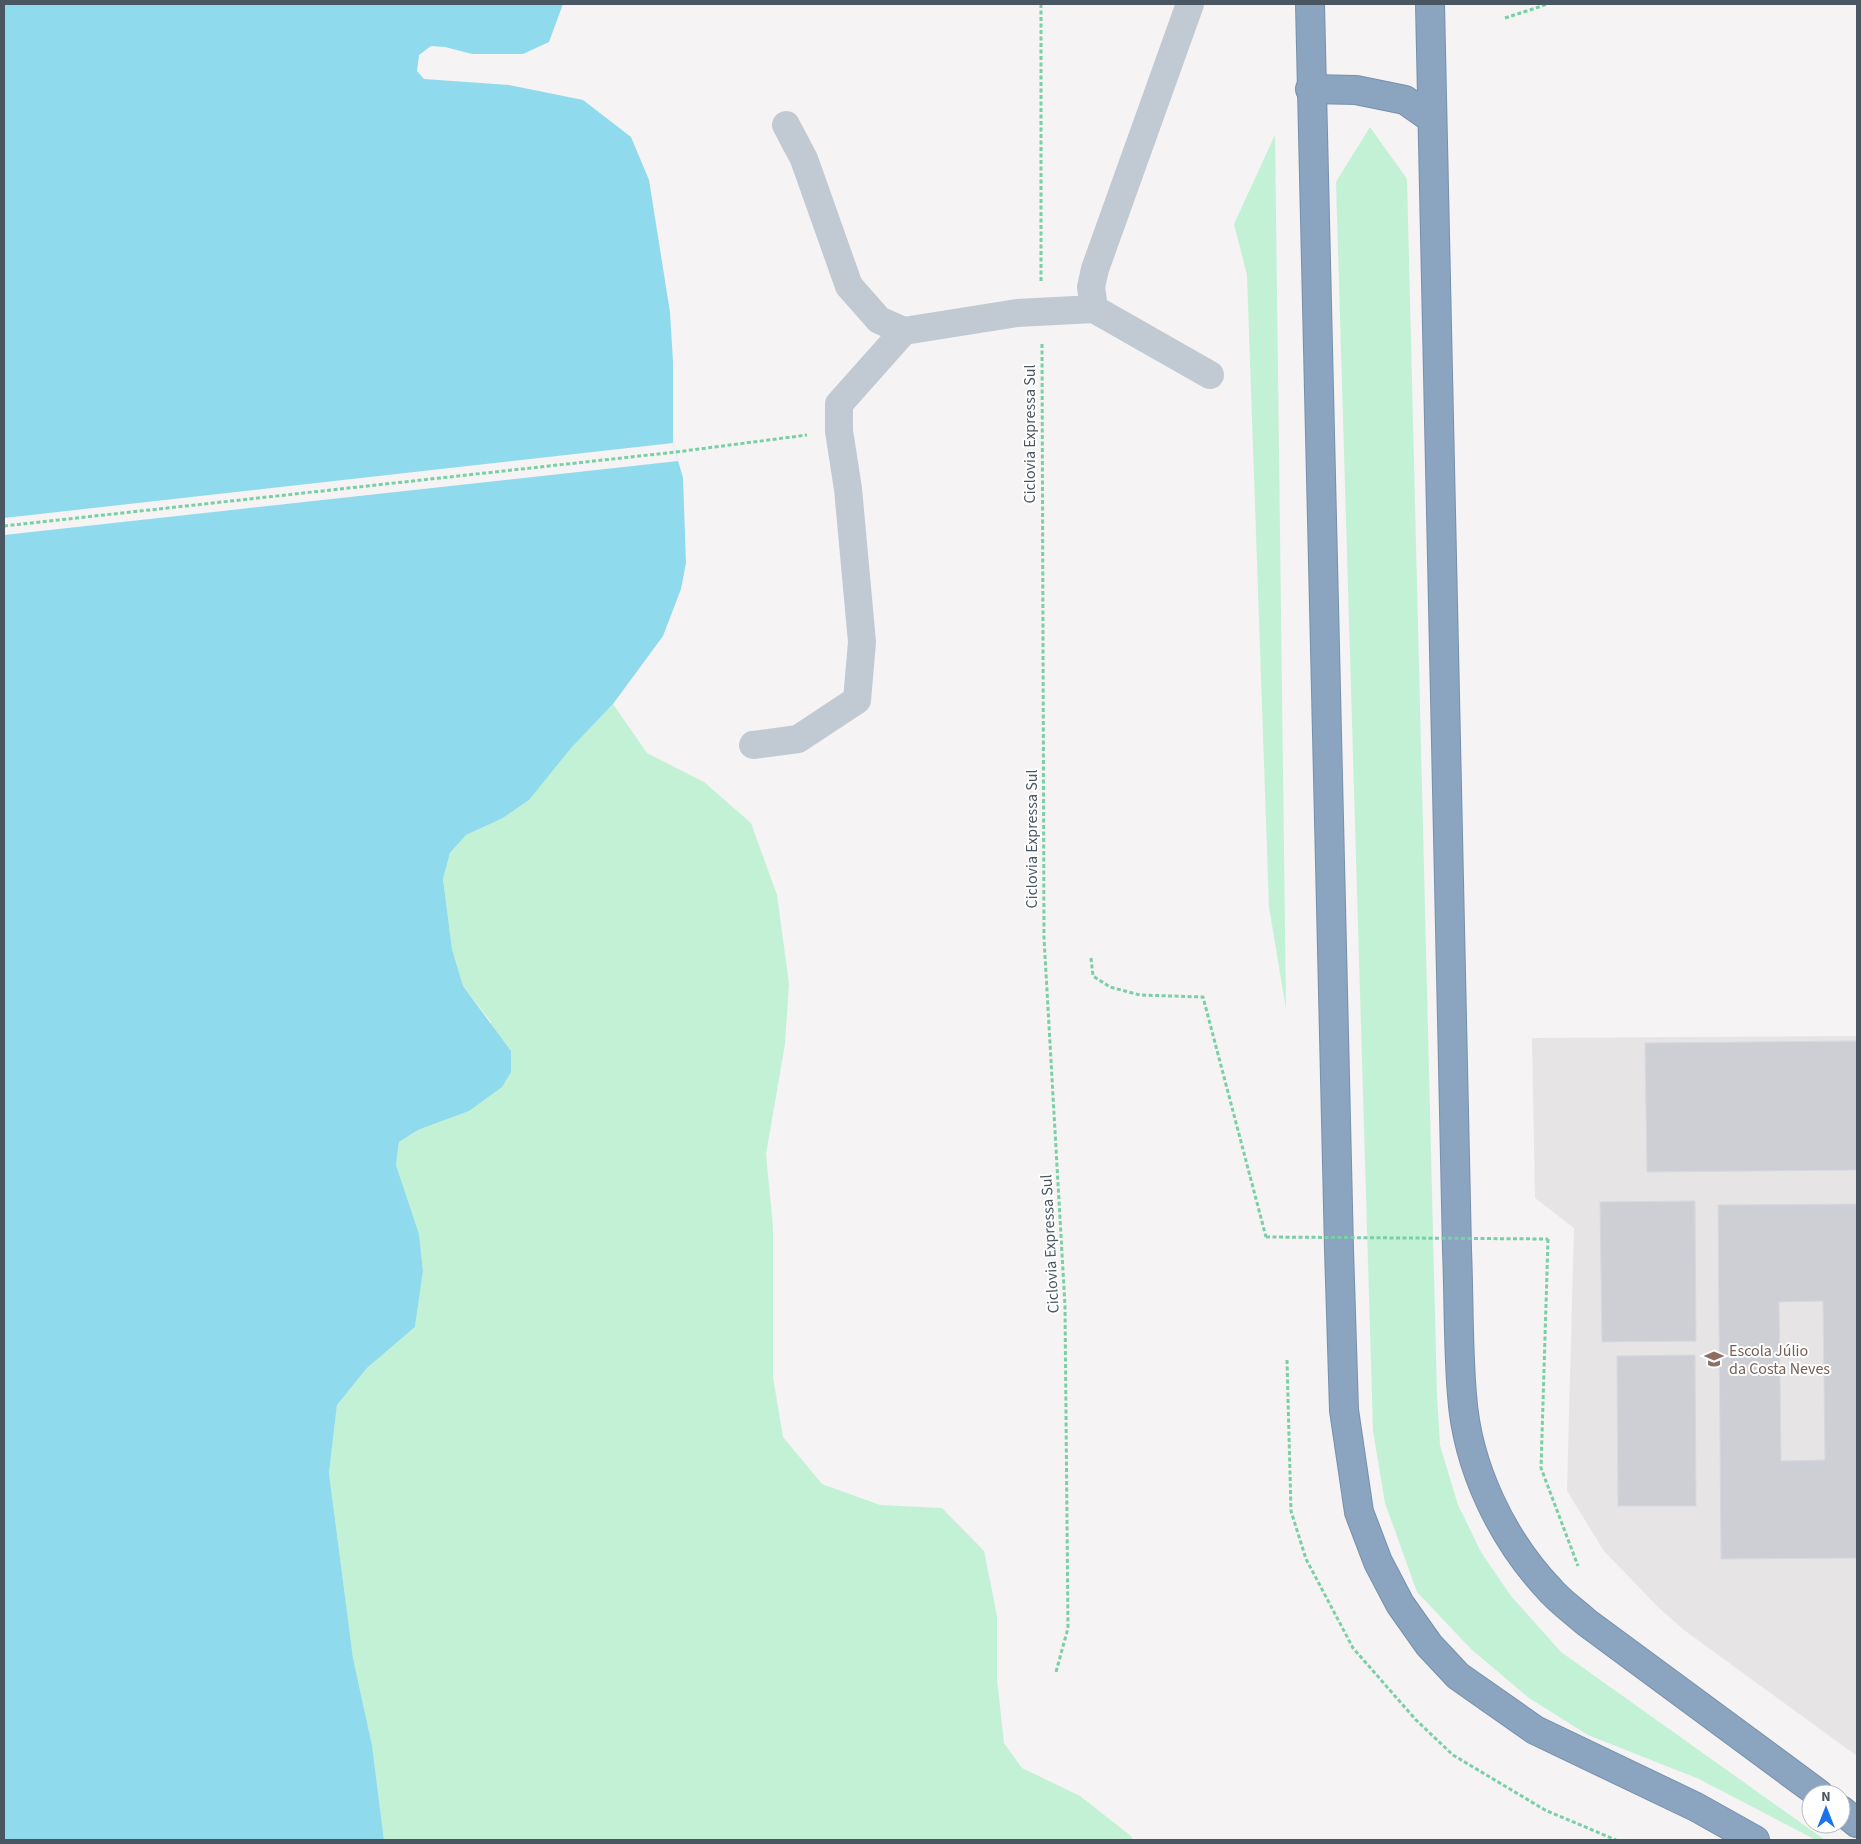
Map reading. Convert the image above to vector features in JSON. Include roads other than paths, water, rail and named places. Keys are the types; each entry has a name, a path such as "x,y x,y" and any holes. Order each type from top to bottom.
{"highway":[{"path":"1310,4 1310,89 1344,1401 1359,1512 1378,1562 1400,1604 1429,1645 1458,1676 1535,1730 1696,1807 1755,1840"},
{"path":"1430,4 1457,1250 1462,1396 1469,1440 1483,1484 1503,1526 1552,1592 1586,1622 1805,1784"},
{"path":"1310,89 1356,90 1404,100 1432,119"}],"lane":[{"path":"1094,309 1091,287 1095,269 1190,4"},
{"path":"786,125 804,159 849,286 879,320 904,331 1017,312 1094,309 1210,375"},
{"path":"753,745 798,739 857,700 862,642 848,488 839,431 839,404 904,331"}],"water":[{"path":"4,4 563,4 549,42 523,54 472,54 445,47 431,46 419,55 417,71 424,79 509,85 583,100 631,137 649,180 670,312 673,362 673,443 683,478 686,563 681,589 663,636 613,704 571,748 529,800 501,819 466,835 450,853 443,879 452,949 463,986 511,1051 511,1072 502,1087 469,1111 418,1130 399,1142 396,1165 419,1234 423,1271 415,1327 367,1368 337,1405 329,1473 353,1658 372,1745 384,1840 4,1840"}],"place":[{"name":"Escola Júlio da Costa Neves","path":"1714,1359"}]}
